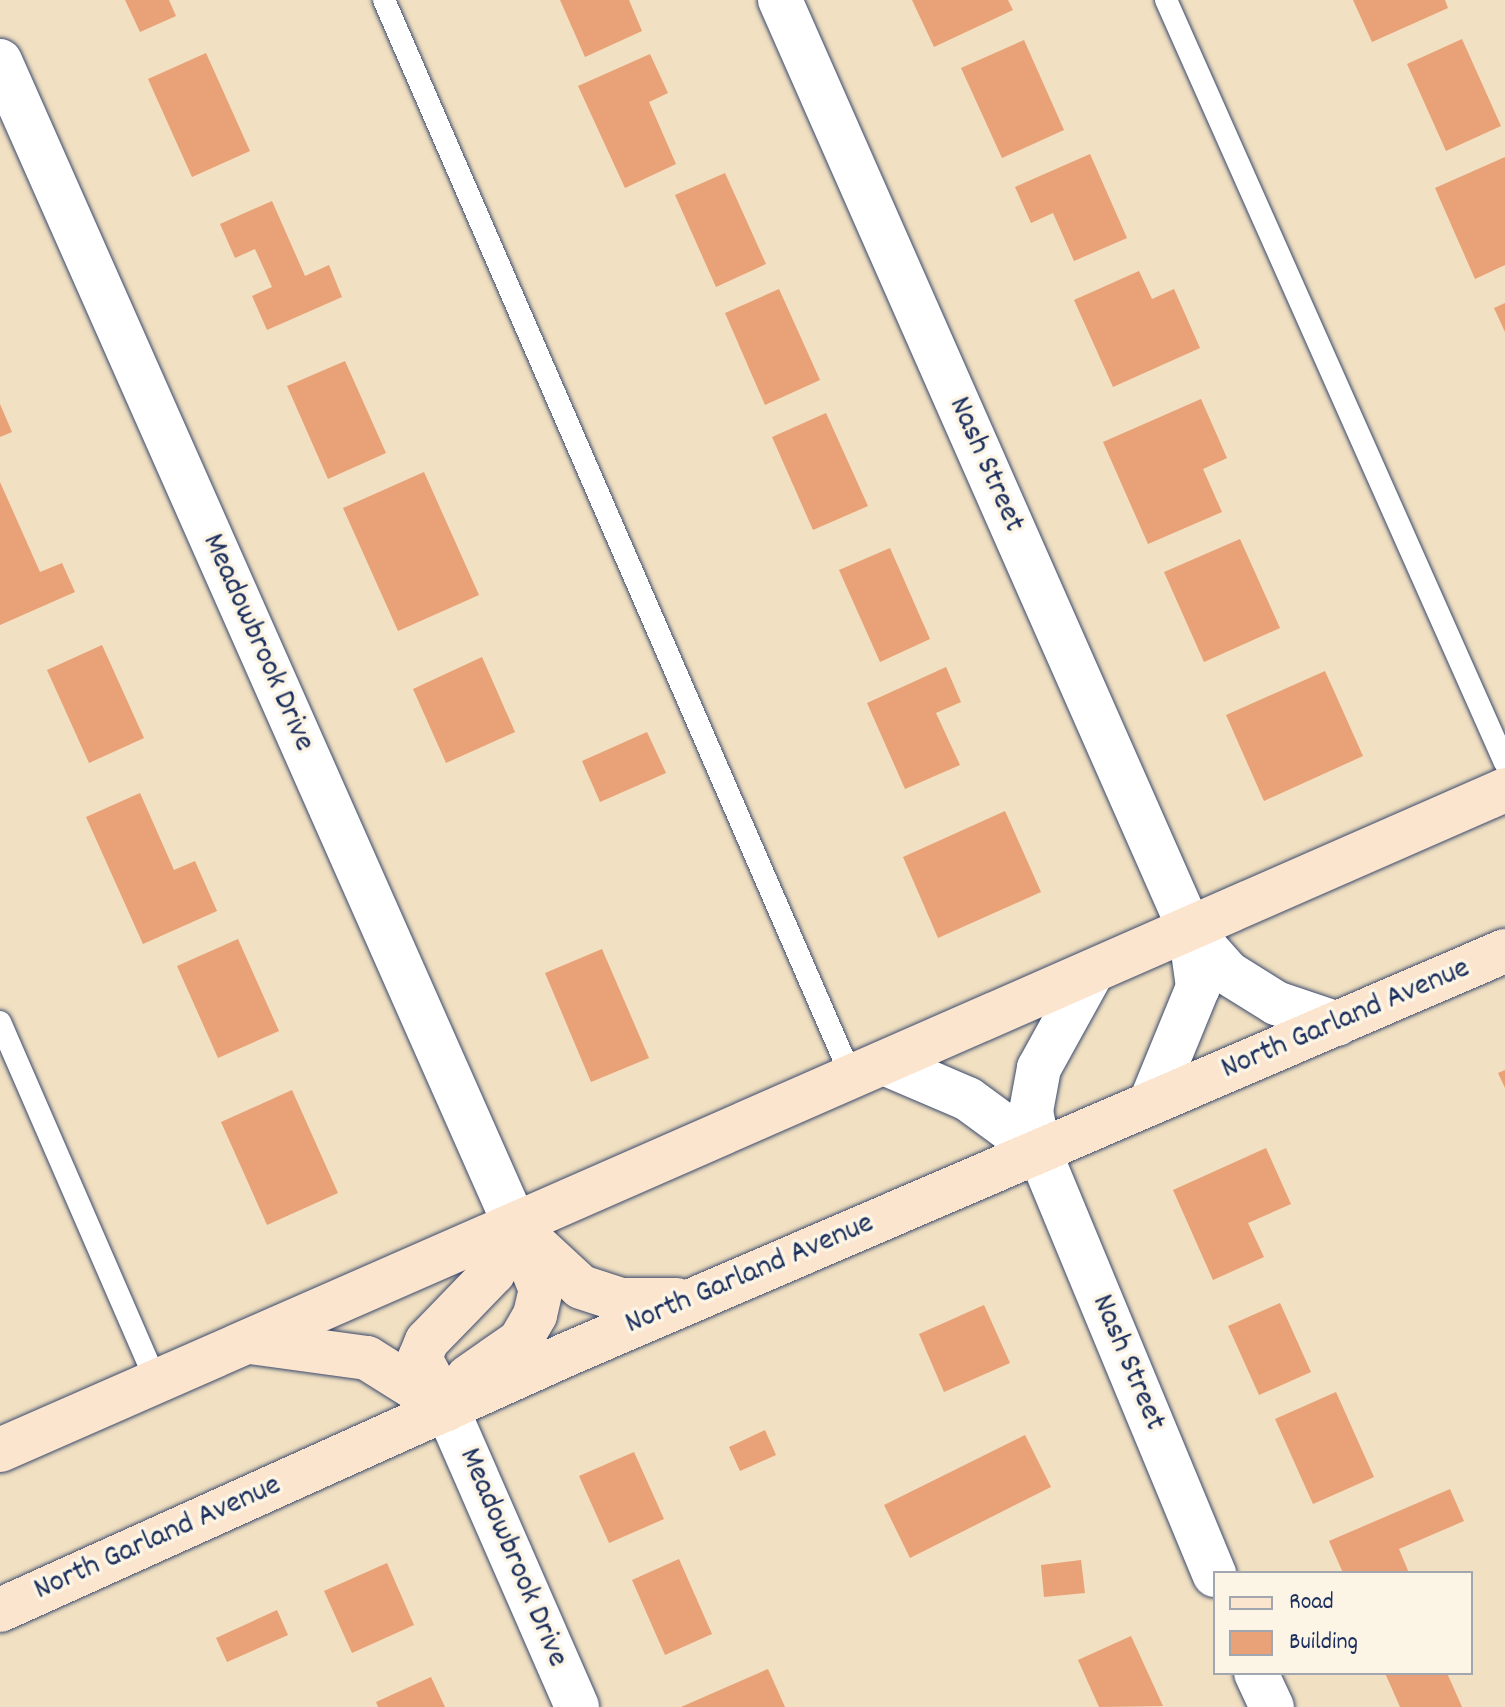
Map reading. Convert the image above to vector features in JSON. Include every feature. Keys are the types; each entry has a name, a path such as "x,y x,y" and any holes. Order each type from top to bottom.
{"main road":[{"path":"0,1450 1190,930 1501,789"},
{"name":"North Garland Avenue","path":"0,1610 702,1296 1505,951"},
{"path":"515,1225 581,1287 657,1304 702,1296"},
{"path":"447,1409 420,1358 427,1341 493,1273 515,1225"},
{"path":"447,1409 460,1383 520,1341 535,1315 541,1290 515,1225"},
{"path":"247,1342 367,1358 447,1409"}],"street":[{"name":"Nash Street","path":"780,0 1190,930 1198,987 1150,1104"},
{"name":"Meadowbrook Drive","path":"0,61 515,1225"},
{"name":"Nash Street","path":"1190,930 1228,973 1276,1003 1338,1024"},
{"name":"Nash Street","path":"1092,972 1039,1068 1031,1111 1039,1151 1213,1571"},
{"path":"868,1071 968,1099 1039,1151"},
{"name":"Meadowbrook Drive","path":"447,1409 577,1707"},
{"path":"1257,1675 1272,1707"}],"lane":[{"path":"384,0 868,1071"},
{"path":"1166,0 1501,789"},
{"path":"0,1022 156,1381"}],"building":[{"path":"125,0 169,0 176,16 140,32"},
{"path":"560,0 629,0 642,31 585,57"},
{"path":"912,0 1008,0 1013,10 934,47"},
{"path":"1353,0 1445,0 1448,8 1372,42"},
{"path":"1462,39 1501,126 1446,151 1407,64"},
{"path":"1024,40 1064,130 1002,158 961,68"},
{"path":"206,53 250,151 192,177 148,79"},
{"path":"650,54 668,93 649,102 676,164 625,188 578,86"},
{"path":"1090,154 1127,238 1074,261 1053,213 1031,223 1015,187"},
{"path":"1505,157 1505,265 1475,279 1435,188"},
{"path":"725,173 766,264 716,287 675,195"},
{"path":"272,201 305,276 329,265 342,297 267,330 252,296 272,287 255,249 235,258 220,224"},
{"path":"1139,271 1152,299 1174,289 1200,348 1113,387 1074,300"},
{"path":"779,289 820,380 765,405 725,313"},
{"path":"1505,303 1505,332 1494,308"},
{"path":"345,361 386,453 328,479 287,386"},
{"path":"1201,399 1227,458 1203,469 1222,512 1148,544 1103,442"},
{"path":"0,404 12,432 0,437"},
{"path":"826,413 868,506 813,530 772,437"},
{"path":"424,472 479,595 398,631 343,508"},
{"path":"0,482 40,572 62,563 75,592 0,625"},
{"path":"1240,539 1280,628 1204,662 1164,572"},
{"path":"890,548 930,639 880,662 839,570"},
{"path":"102,645 144,738 89,763 47,670"},
{"path":"482,657 515,732 446,763 413,689"},
{"path":"946,667 961,702 936,713 960,765 905,789 867,703"},
{"path":"1325,671 1363,756 1264,801 1226,715"},
{"path":"647,732 666,773 600,802 582,761"},
{"path":"140,793 174,870 195,861 217,911 143,944 86,817"},
{"path":"1005,811 1041,892 938,938 903,857"},
{"path":"238,939 279,1031 218,1058 177,966"},
{"path":"602,949 649,1058 591,1082 545,973"},
{"path":"1505,1070 1505,1088 1498,1073"},
{"path":"292,1090 338,1193 267,1225 221,1122"},
{"path":"1266,1148 1291,1204 1248,1223 1264,1257 1213,1280 1173,1190"},
{"path":"1280,1303 1311,1372 1259,1395 1228,1326"},
{"path":"984,1305 1010,1363 944,1392 919,1334"},
{"path":"1336,1392 1374,1477 1313,1504 1275,1419"},
{"path":"765,1430 776,1455 740,1471 729,1447"},
{"path":"1025,1435 1051,1487 910,1558 884,1505"},
{"path":"634,1452 664,1519 609,1543 579,1476"},
{"path":"1450,1489 1464,1521 1399,1549 1408,1571 1342,1571 1329,1541"},
{"path":"679,1559 712,1634 665,1655 632,1580"},
{"path":"1081,1560 1085,1593 1044,1597 1041,1565"},
{"path":"387,1563 414,1625 352,1653 324,1591"},
{"path":"277,1610 288,1635 227,1662 216,1638"},
{"path":"1131,1636 1163,1706 1099,1707 1078,1660"},
{"path":"768,1669 785,1707 681,1707"},
{"path":"1386,1675 1448,1675 1462,1707 1400,1707"},
{"path":"431,1677 445,1707 378,1707 376,1702"}]}
